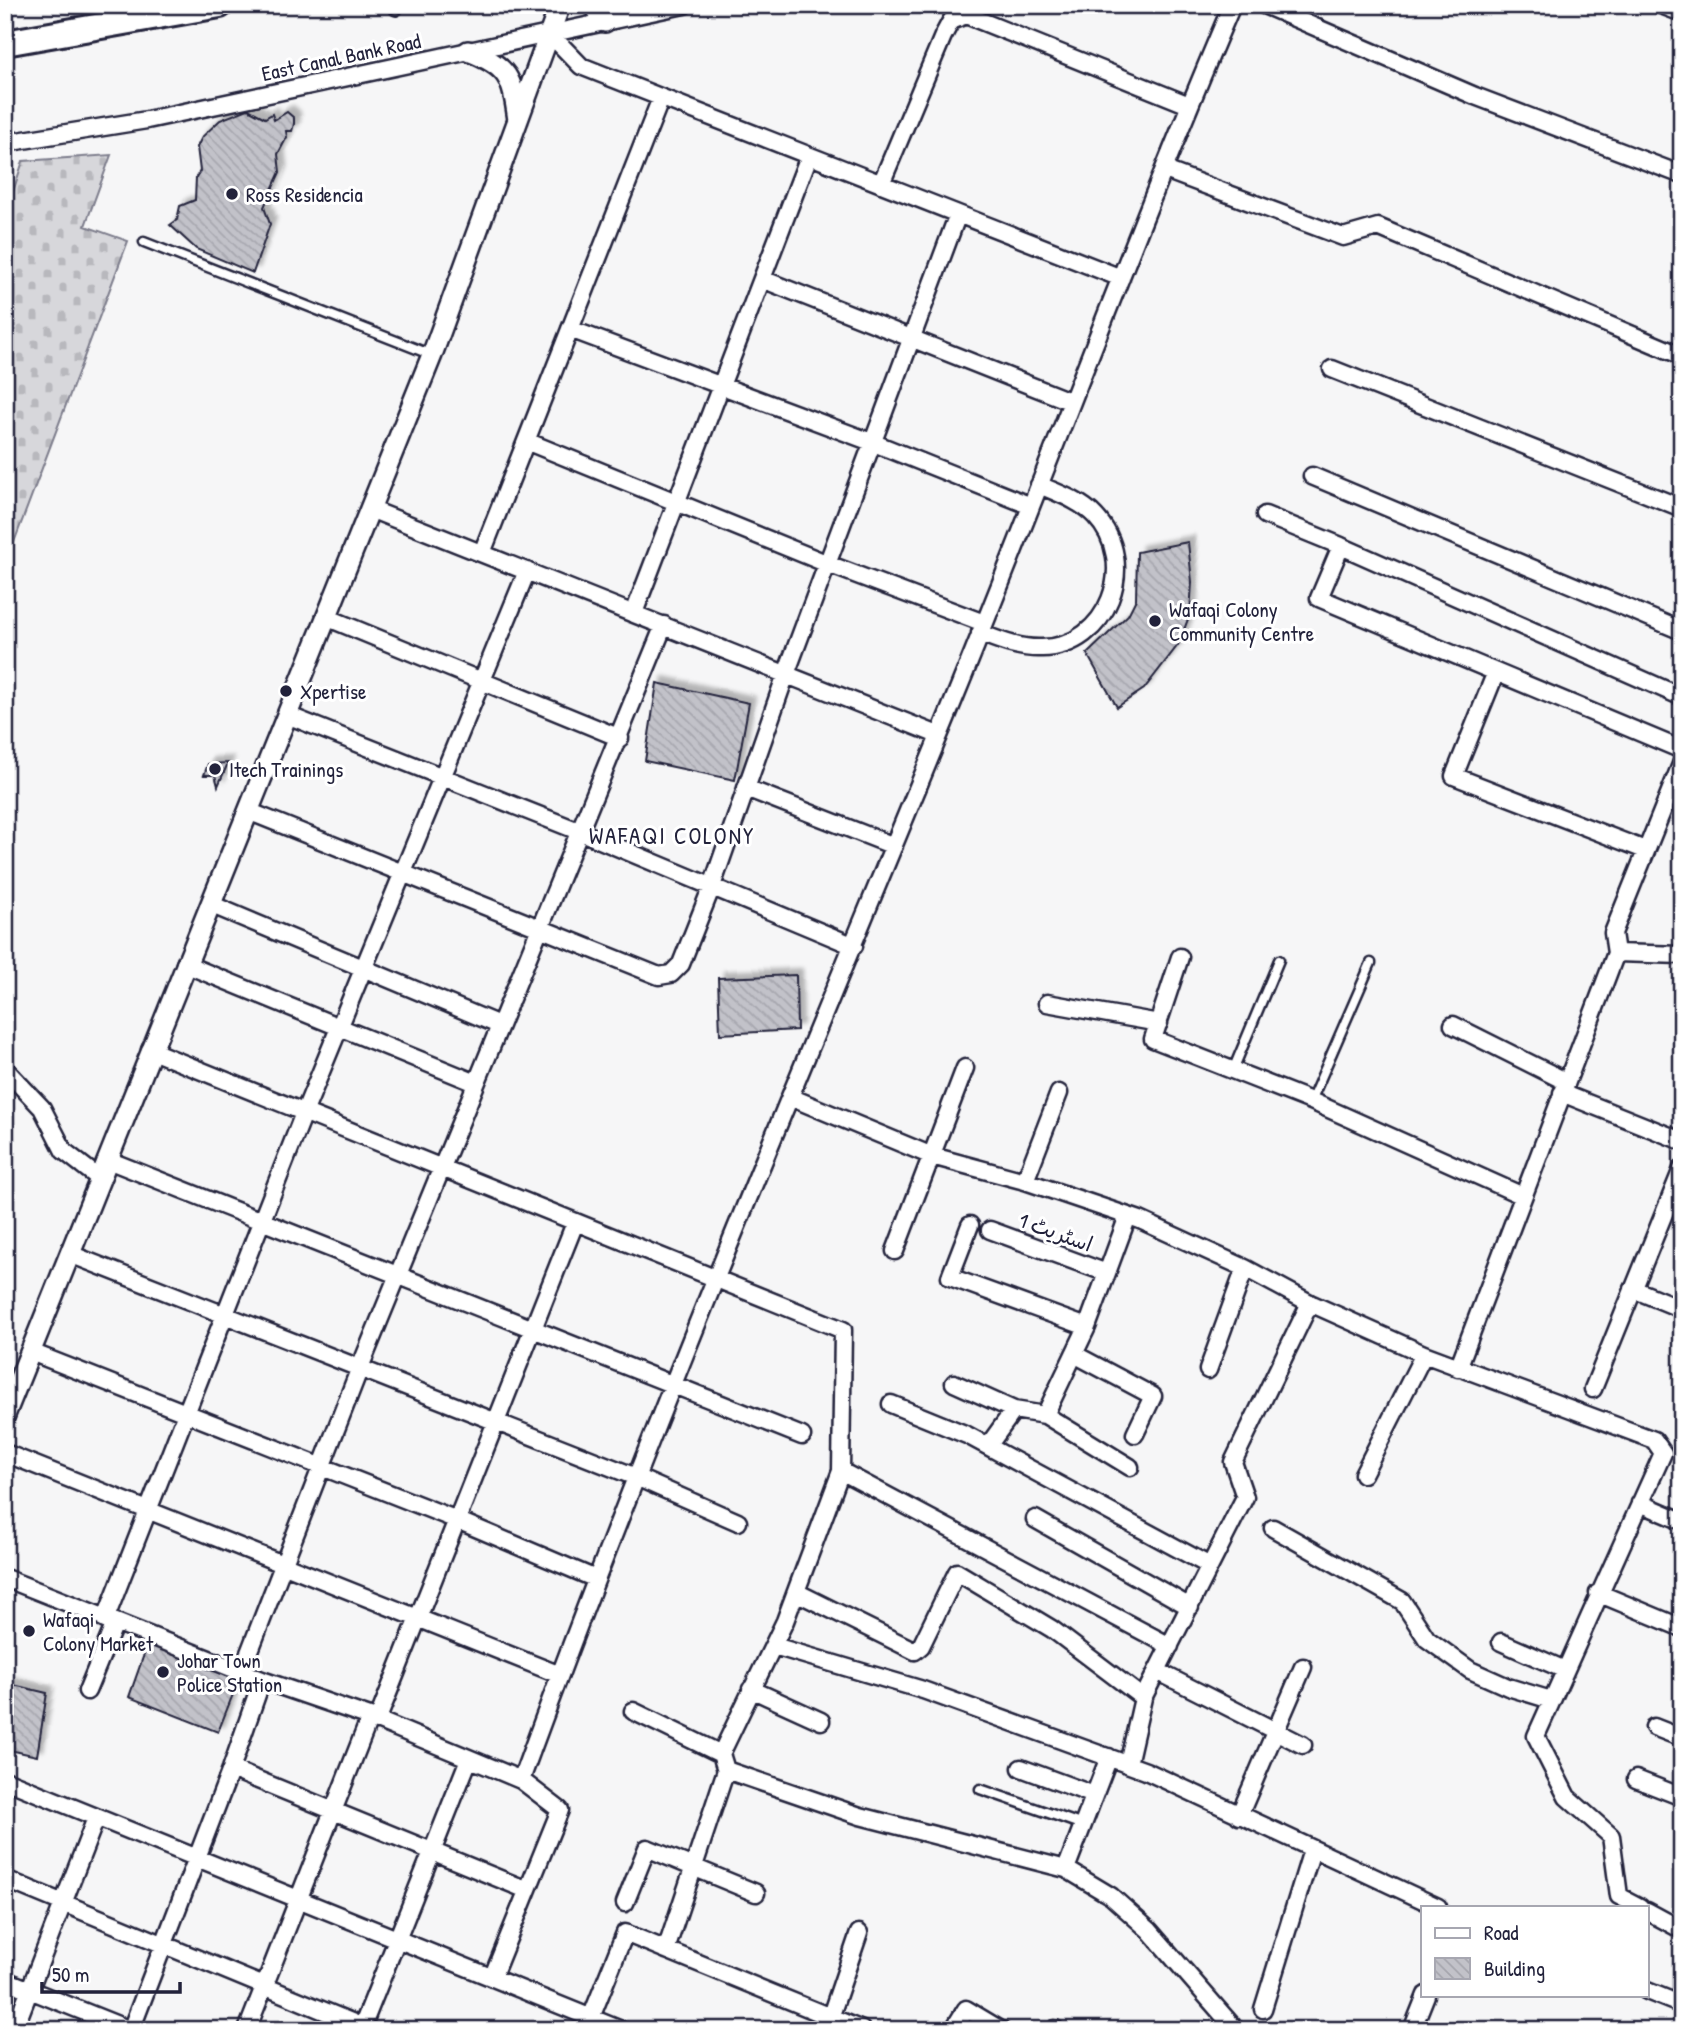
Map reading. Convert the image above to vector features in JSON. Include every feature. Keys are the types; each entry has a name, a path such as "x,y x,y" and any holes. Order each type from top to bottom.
{"highway":[{"path":"5,43 220,5"}],"street":[{"path":"5,1415 432,355 560,5"},
{"path":"594,5 606,22"},
{"name":"East Canal Bank Road","path":"5,144 147,120 684,5"},
{"path":"521,1780 636,1477 854,946 1189,105 1232,5"},
{"path":"1264,5 1475,96 1682,175"},
{"path":"1661,5 1682,13"},
{"path":"881,184 943,36 951,22 967,15 1189,105"},
{"path":"550,34 581,66 1121,278"},
{"path":"468,51 496,62 511,81 518,121"},
{"path":"482,553 661,98"},
{"path":"634,613 809,156"},
{"path":"1165,170 1343,237 1378,227 1682,356"},
{"path":"248,811 659,976 671,974 681,964 712,886 786,674 958,214"},
{"path":"762,279 1072,402"},
{"path":"570,329 874,443 1031,506"},
{"path":"1332,369 1682,508"},
{"path":"526,441 982,628 1016,646 1045,648 1074,640 1101,618 1115,592 1117,562 1109,535 1094,515 1071,499 1039,485"},
{"path":"1312,476 1682,631"},
{"path":"370,509 938,734"},
{"path":"1265,515 1341,545 1682,697"},
{"path":"1341,545 1319,598 1682,750"},
{"path":"87,1691 149,1511 304,1113 527,571"},
{"path":"326,617 620,738"},
{"path":"242,1671 359,1370 664,625"},
{"path":"1496,672 1454,776 1645,850"},
{"path":"287,715 581,832 854,946"},
{"path":"1458,1368 1616,953 1613,933 1682,762"},
{"path":"746,788 894,846"},
{"path":"210,904 499,1025"},
{"path":"1616,953 1682,955"},
{"path":"1180,957 1153,1039 1311,1101 1523,1196"},
{"path":"185,964 476,1083"},
{"path":"1047,1003 1159,1023"},
{"path":"1453,1025 1564,1088 1682,1141"},
{"path":"150,1050 441,1170 843,1330 841,1471 796,1592 774,1646 751,1689 724,1762 666,1950"},
{"path":"895,1251 965,1068"},
{"path":"5,1069 42,1108 64,1151 100,1179"},
{"path":"1025,1181 1059,1093"},
{"path":"790,1097 932,1156 1025,1181 1128,1216 1245,1268 1310,1303 1424,1354 1654,1440 1663,1452 1536,1736 1567,1797 1611,1836 1619,1895 1638,1906"},
{"path":"108,1160 802,1436"},
{"path":"1593,1389 1682,1169"},
{"path":"1045,1415 1087,1327 1128,1216"},
{"path":"247,2030 333,1810 418,1619 575,1223"},
{"path":"970,1225 950,1278 1087,1327"},
{"name":"اسٹریٹ 1","path":"990,1230 1107,1273"},
{"path":"70,1254 636,1477 738,1522"},
{"path":"1208,1370 1245,1268"},
{"path":"1633,1289 1682,1309"},
{"path":"1128,1764 1143,1698 1245,1497 1233,1462 1310,1303"},
{"path":"31,1352 457,1520 596,1579"},
{"path":"1074,1354 1153,1396 1135,1434"},
{"path":"1363,1474 1424,1354"},
{"path":"954,1383 1014,1410 1045,1415 1130,1467"},
{"path":"891,1404 988,1446 1210,1566"},
{"path":"988,1446 1014,1410"},
{"path":"5,1453 560,1675"},
{"path":"841,1471 1170,1646"},
{"path":"1640,1503 1682,1521"},
{"path":"1035,1519 1190,1606"},
{"path":"1273,1528 1402,1601 1427,1639 1470,1670 1508,1687 1551,1700"},
{"path":"796,1592 915,1651 921,1646 957,1572 1052,1629 1143,1698"},
{"path":"5,1578 262,1680 374,1719 521,1780 560,1810 492,1978"},
{"path":"1598,1593 1682,1628"},
{"path":"1501,1642 1565,1670"},
{"path":"774,1646 923,1690 1128,1764 1436,1906"},
{"path":"1239,1816 1303,1667"},
{"path":"1157,1671 1274,1733 1303,1745"},
{"path":"5,1980 131,2030 231,1769 262,1680"},
{"path":"751,1689 821,1721"},
{"path":"633,1711 724,1762 860,1816 1066,1869 1111,1896 1149,1930 1236,2030"},
{"path":"1654,1727 1682,1738"},
{"path":"1066,1869 1109,1758"},
{"path":"5,1879 362,2028 469,1759"},
{"path":"1021,1768 1094,1795"},
{"path":"231,1769 527,1890"},
{"path":"1636,1779 1682,1797"},
{"path":"5,1780 492,1978 589,2023 621,2030"},
{"path":"14,2030 96,1818"},
{"path":"625,1903 647,1848 756,1893"},
{"path":"1264,2009 1312,1850"},
{"path":"1648,1912 1682,1930"},
{"path":"589,2023 625,1933 829,2023 862,2030"},
{"path":"829,2023 859,1933"},
{"path":"1648,1991 1682,2005"},
{"path":"1412,2030 1426,1996"},
{"path":"953,2030 966,2009 1001,2030"}],"lane":[{"path":"144,242 432,355"},
{"path":"1233,1070 1279,960"},
{"path":"1311,1101 1371,963"},
{"path":"980,1789 1083,1825"}],"green space":[{"path":"111,155 85,226 128,241 5,566 5,216 23,161"}],"building":[{"name":"Ross Residencia","path":"248,109 265,118 272,114 274,120 287,112 294,118 292,131 286,131 287,137 278,154 280,172 264,207 270,224 253,273 196,249 170,225 177,220 180,206 195,200 196,177 200,171 197,147 202,137 220,120"},
{"name":"Wafaqi Colony Community Centre","path":"1188,542 1192,582 1190,614 1178,645 1144,689 1117,707 1087,654 1128,615 1136,599 1137,552"},
{"path":"657,683 749,703 735,780 645,761"},
{"name":"Itech Trainings","path":"228,763 218,786 215,775 204,775 208,764"},
{"path":"796,975 797,1030 720,1034 718,978"},
{"path":"148,1643 239,1679 218,1732 129,1697"},
{"path":"5,1683 47,1693 37,1756 5,1749"}],"place":[{"name":"Ross Residencia","path":"232,194"},
{"name":"Wafaqi Colony Community Centre","path":"1155,621"},
{"name":"Xpertise","path":"286,691"},
{"name":"Itech Trainings","path":"215,769"},
{"name":"Wafaqi Colony Market","path":"29,1631"},
{"name":"Johar Town Police Station","path":"163,1672"}],"district":[{"name":"WAFAQI COLONY","path":"672,835"}]}
